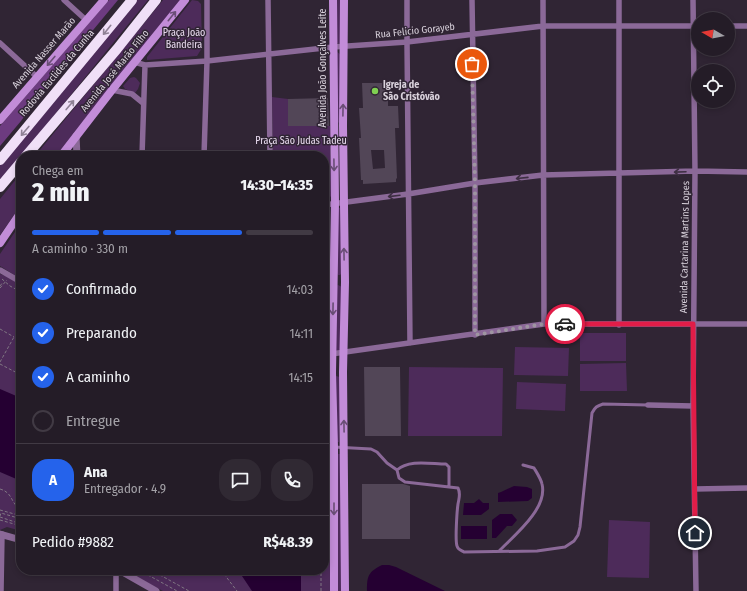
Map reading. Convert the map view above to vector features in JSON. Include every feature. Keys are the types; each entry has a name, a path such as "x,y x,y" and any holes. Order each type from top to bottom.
{"highway":[{"name":"Rodovia Euclides da Cunha","path":"0,160 132,0"},
{"path":"30,151 117,49 156,0"},
{"path":"0,187 16,168"}],"main road":[{"name":"Avenida Nasser Marão","path":"0,120 104,0"},
{"name":"Avenida José Marão Filho","path":"65,151 134,62 185,0"},
{"name":"Avenida João Gonçalves Leite","path":"329,343 334,281 335,203 333,0"},
{"name":"Avenida João Gonçalves Leite","path":"344,0 343,372 345,591"},
{"path":"334,126 343,126"},
{"path":"0,243 16,219"},
{"path":"334,281 344,282"},
{"name":"Avenida João Gonçalves Leite","path":"329,360 332,373 334,447 334,591"},
{"path":"332,373 343,372"}],"street":[{"path":"64,0 86,20"},
{"path":"204,151 207,0"},
{"path":"268,0 270,151"},
{"path":"407,0 410,343"},
{"path":"472,0 475,183 475,335"},
{"path":"543,0 544,324"},
{"path":"619,0 619,325"},
{"name":"Avenida Cartarina Martins Lopes","path":"693,0 694,12"},
{"name":"Rua Felicio Gorayeb","path":"134,62 145,65 207,60 333,47 407,42 543,26 691,26"},
{"path":"735,26 747,26"},
{"path":"0,42 37,77"},
{"name":"Avenida Cartarina Martins Lopes","path":"695,56 693,406 696,591"},
{"path":"142,151 145,65"},
{"path":"112,90 132,94 143,103"},
{"path":"76,136 77,151"},
{"path":"329,204 408,194 475,183 543,175 695,171 747,172"},
{"path":"0,270 16,279"},
{"path":"329,355 544,324 747,324"},
{"path":"648,405 693,406"},
{"path":"329,470 334,468"},
{"path":"329,482 334,486"},
{"path":"695,489 747,488"},
{"path":"1,591 1,534 16,538"},
{"path":"116,591 118,575"},
{"path":"127,575 156,591"}],"lane":[{"path":"334,447 344,446 371,449 378,452 387,463 397,470 399,478 406,482 449,486 459,490 456,540 459,550 464,552 500,550 537,551 565,547 574,541 578,535 592,412 594,408 603,404 648,405"},
{"path":"397,470 401,466 409,463 446,464 449,466 449,486"},
{"path":"500,550 532,517 540,504 543,485 534,468 523,465"}],"path":[{"path":"0,278 16,289"},
{"path":"0,286 7,280 12,282"},
{"path":"0,288 5,281"},
{"path":"0,329 14,337 0,363 16,371"},
{"path":"0,489 8,492 16,505"},
{"path":"0,510 16,514"},
{"path":"16,517 1,513 0,517 16,522"},
{"path":"0,520 16,525"},
{"path":"148,575 177,591"},
{"path":"160,575 188,591"},
{"path":"225,575 236,591"},
{"path":"321,575 321,591"}],"green space":[{"path":"137,0 148,0 25,151 16,151 16,162 0,182 0,165"},
{"path":"163,0 182,0 61,151 39,151"},
{"name":"Praça João Bandeira","path":"192,0 198,1 201,4 202,48 197,56 147,60 147,57"},
{"path":"335,0 341,0 341,42 339,44 337,43"},
{"path":"337,52 340,54 340,123 337,122"},
{"path":"134,77 140,83 135,93 125,89 123,86 130,78"},
{"name":"Praça São Judas Tadeu","path":"272,97 288,99 288,126 330,126 331,196 329,198 329,151 273,151"},
{"path":"16,179 16,212 0,235 0,199"},
{"path":"338,208 340,208 342,273 340,275 337,273"},
{"path":"16,230 16,276 0,266 0,254"},
{"path":"0,274 16,282 16,530 7,527 0,530"},
{"path":"338,285 342,287 340,349 339,351 335,351 336,286"},
{"path":"580,333 626,333 626,361 580,361"},
{"path":"515,347 569,348 568,376 514,375"},
{"path":"626,363 627,391 580,391 580,364"},
{"path":"409,367 503,368 502,436 408,436"},
{"path":"336,376 340,377 339,442 336,442"},
{"path":"517,382 566,384 565,411 516,409"},
{"path":"337,454 340,454 342,591 336,591"},
{"path":"329,488 330,489 331,591 163,591 133,575 329,575"},
{"path":"609,520 650,522 649,578 607,577"}],"shaded area":[{"path":"109,0 118,0 45,88 21,121 0,146 0,126"},
{"path":"0,389 16,396 16,479 0,472"},
{"path":"514,486 532,489 532,498 528,501 498,502 498,493"},
{"path":"479,499 483,503 489,503 489,509 481,515 463,515 464,503 474,503"},
{"path":"500,514 512,514 517,520 512,526 507,526 496,538 492,538 492,520"},
{"path":"461,526 487,526 487,539 461,539"},
{"path":"382,565 396,567 445,591 367,591 369,575"},
{"path":"241,575 301,575 301,591 252,591"}],"building":[{"path":"362,83 388,83 388,106 398,106 399,128 395,128 396,182 363,184 363,180 361,180 359,108 363,108","holes":["371,150 384,150 385,168 373,169"]},
{"path":"328,98 329,126 288,126 288,99"},
{"path":"364,367 400,367 401,436 365,436"},
{"path":"362,484 403,484 410,486 410,539 362,539"}],"way so far":[{"path":"472,64 475,183 475,335 544,324 565,324"}],"place":[{"name":"Igreja de São Cristóvão","path":"375,91"}],"route":[{"path":"565,324 693,324 695,533"}]}
